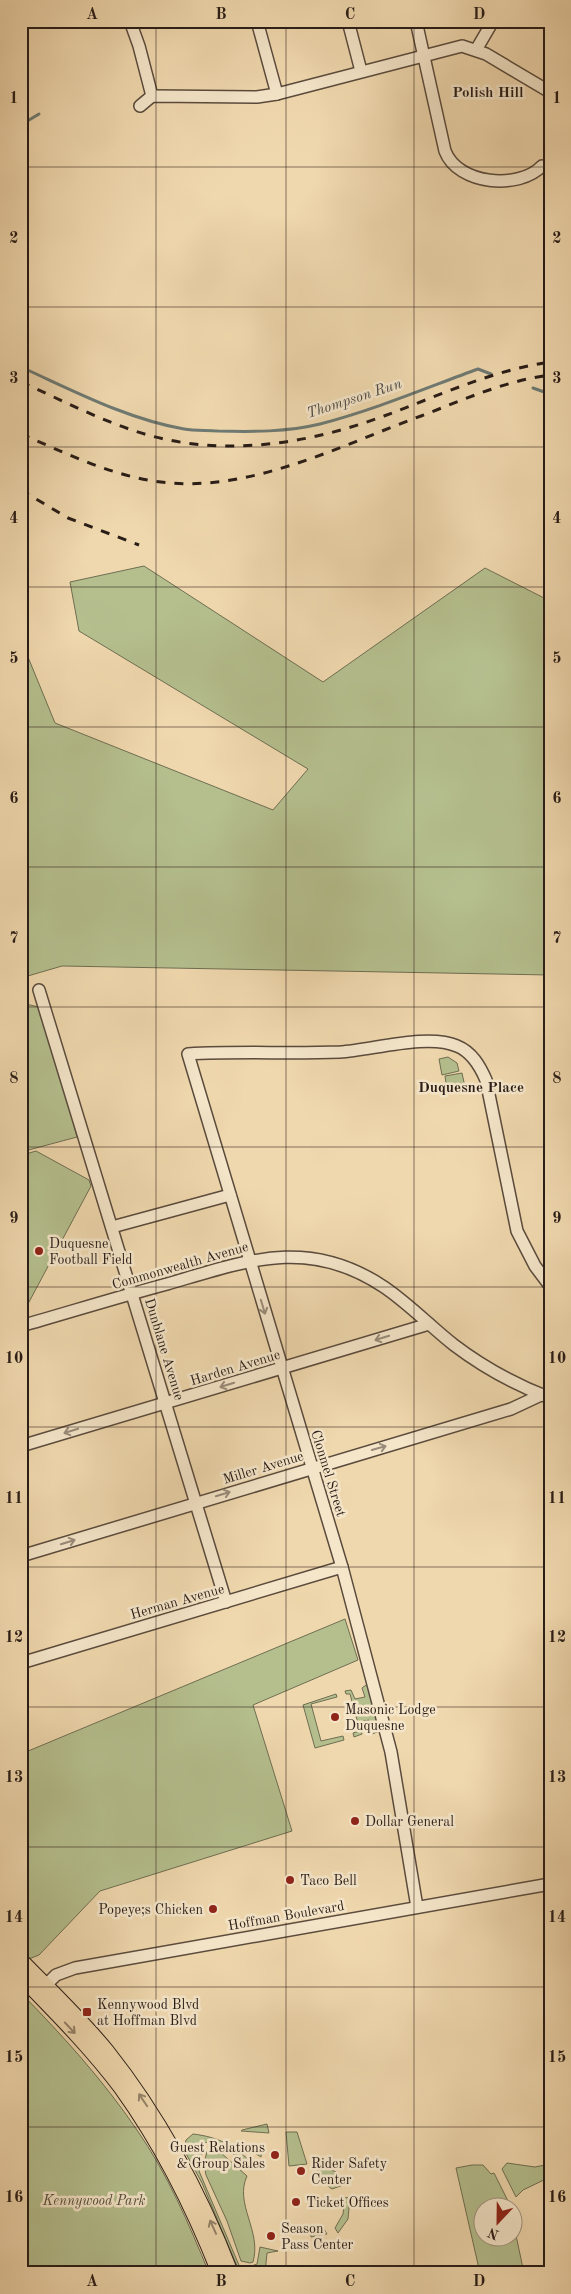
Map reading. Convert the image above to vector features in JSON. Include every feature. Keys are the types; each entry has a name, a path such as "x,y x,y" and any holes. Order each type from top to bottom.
{"main road":[{"path":"24,1971 106,2050 165,2134 204,2206 232,2273"},
{"path":"42,1990 105,2067 148,2128 193,2211 219,2273"}],"street":[{"path":"130,21 139,46 152,96"},
{"path":"257,21 277,94"},
{"path":"348,21 361,71"},
{"path":"416,21 445,151 454,165 479,177 509,181 528,177 542,166"},
{"path":"476,50 484,27 493,21"},
{"path":"546,21 550,23"},
{"path":"140,106 152,96 257,97 277,94 424,54 462,46 476,50 550,92"},
{"name":"Dunblane Avenue","path":"39,990 226,1602"},
{"name":"Clonmel Street","path":"417,1907 391,1752 342,1567 188,1054 253,1051 341,1052 377,1045 436,1042 458,1046 476,1061 486,1080 517,1231 535,1266 550,1286"},
{"path":"112,1227 230,1195"},
{"name":"Commonwealth Avenue","path":"21,1326 249,1260 302,1256 344,1266 384,1287 485,1366 546,1396"},
{"name":"Harden Avenue","path":"21,1446 429,1324"},
{"name":"Miller Avenue","path":"21,1556 511,1409 546,1396"},
{"name":"Herman Avenue","path":"21,1664 342,1567"},
{"name":"Hoffman Boulevard","path":"42,1990 56,1976 75,1968 550,1884"}],"green space":[{"path":"144,566 323,682 485,568 550,601 550,975 62,966 21,978 21,640 55,723 273,810 308,769 79,631 70,582"},
{"path":"21,1003 39,1007 63,1081 77,1137 21,1152"},
{"path":"448,1057 457,1063 459,1071 442,1075 439,1059"},
{"path":"462,1073 465,1087 447,1090 445,1076"},
{"name":"Duquesne Football Field","path":"36,1151 89,1180 91,1186 21,1317 21,1163 26,1154"},
{"path":"345,1619 358,1660 253,1705 292,1831 100,1891 39,1955 21,1962 21,1754"},
{"path":"366,1685 368,1686 380,1731 372,1734 369,1720 360,1722 362,1734 354,1737 353,1733 360,1731 350,1694 346,1694 345,1691 351,1690 355,1699 365,1697 362,1688"},
{"path":"336,1694 337,1697 311,1704 321,1741 343,1736 344,1740 315,1748 303,1705"},
{"name":"Kennywood Park","path":"21,1993 82,2059 148,2146 168,2181 209,2273 21,2273"},
{"path":"267,2124 269,2133 241,2131 242,2130"},
{"path":"286,2132 297,2132 307,2164 289,2166"},
{"path":"193,2134 210,2137 225,2143 253,2164 251,2166 215,2142 208,2141 202,2146 201,2168 199,2171 241,2270 257,2264 260,2247 278,2251 267,2253 265,2273 240,2273 202,2183 184,2150 186,2140"},
{"path":"248,2145 262,2145 261,2157 247,2148"},
{"path":"212,2149 220,2152 247,2176 244,2186 244,2197 254,2239 255,2251 253,2262 241,2261 227,2221 206,2175 204,2164 207,2151"},
{"path":"507,2163 535,2167 550,2164 550,2177 523,2190 516,2196 502,2169"},
{"path":"318,2164 336,2172 346,2184 332,2189 318,2179"},
{"path":"483,2165 491,2174 494,2173 506,2196 474,2196 474,2246 518,2246 524,2273 480,2273 456,2168"},
{"path":"350,2197 348,2219 338,2233 335,2228 343,2214 345,2198"},
{"path":"322,2226 327,2234 311,2237 311,2228"}],"waterway":[{"path":"21,120 29,120 39,114"},
{"name":"Thompson Run","path":"21,367 81,395 142,418 188,430 231,431 282,430 308,427 380,405 478,369 491,374"},
{"name":"Thompson Run","path":"533,388 550,394"}],"railway":[{"path":"21,382 129,429 161,438 193,444 225,446 258,445 322,435 384,416 487,377 550,362"},
{"path":"21,434 78,459 138,478 174,483 210,483 282,468 484,392 516,382 550,375"},
{"path":"21,490 68,518 139,545"}],"place":[{"name":"Duquesne Football Field","path":"39,1251"},
{"name":"Masonic Lodge Duquesne","path":"335,1717"},
{"name":"Dollar General","path":"355,1821"},
{"name":"Taco Bell","path":"290,1880"},
{"name":"Popeye;s Chicken","path":"213,1909"},
{"name":"Kennywood Blvd at Hoffman Blvd","path":"87,2012"},
{"name":"Guest Relations & Group Sales","path":"275,2155"},
{"name":"Rider Safety Center","path":"301,2171"},
{"name":"Ticket Offices","path":"296,2202"},
{"name":"Season Pass Center","path":"271,2236"}],"district":[{"name":"Polish Hill","path":"488,92"},
{"name":"Duquesne Place","path":"471,1087"}]}
